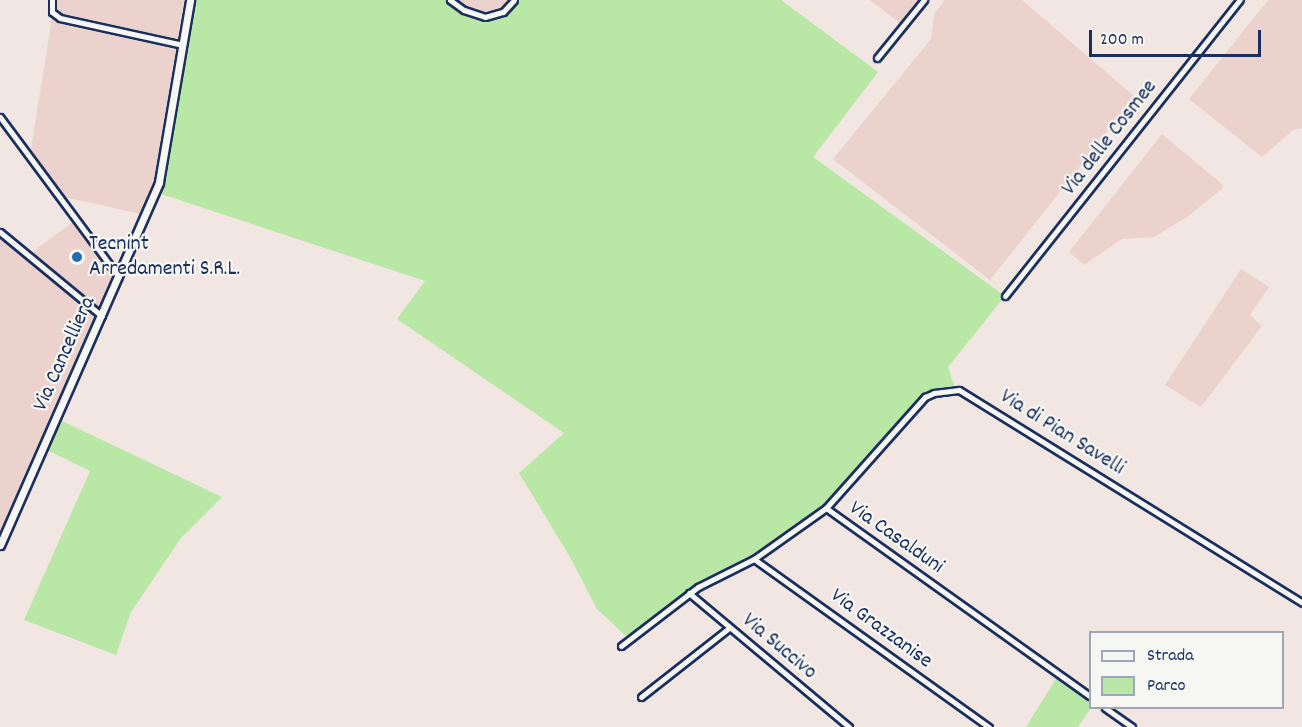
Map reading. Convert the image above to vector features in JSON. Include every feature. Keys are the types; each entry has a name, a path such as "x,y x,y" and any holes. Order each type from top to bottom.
{"street":[{"path":"52,0 52,12 60,18 183,45"},
{"name":"Via Cancelliera","path":"0,545 159,182 190,0"},
{"path":"450,0 465,10 485,17 502,12 514,0"},
{"path":"877,58 924,0"},
{"name":"Via delle Cosmee","path":"1005,296 1240,0"},
{"path":"0,117 119,277"},
{"path":"0,232 102,316"},
{"name":"Via di Pian Savelli","path":"826,508 923,400 934,393 959,390 1302,603"},
{"name":"Via Casalduni","path":"621,645 689,593 754,559 826,508 1089,695"},
{"name":"Via Grazzanise","path":"754,559 988,727"},
{"name":"Via Succivo","path":"689,593 849,727"},
{"path":"641,697 729,628"},
{"path":"1107,709 1132,727"}],"shaded area":[{"path":"55,0 184,0 154,183 141,214 60,196 30,154"},
{"path":"452,0 514,0 509,7 485,17 464,10"},
{"path":"870,0 921,0 901,24"},
{"path":"945,0 1022,0 1135,97 990,280 833,159 931,39 934,14"},
{"path":"1268,0 1302,0 1302,128 1293,130 1262,157 1189,99"},
{"path":"1162,134 1223,185 1223,188 1187,217 1154,237 1122,239 1084,265 1069,252"},
{"path":"74,221 115,277 100,311 31,253"},
{"path":"0,238 98,317 0,534"},
{"path":"1241,269 1269,287 1250,315 1262,326 1201,407 1165,385"}],"green space":[{"path":"190,0 452,0 465,10 485,17 508,7 514,0 781,0 878,72 813,157 1005,296 948,367 955,389 931,394 826,508 754,559 708,581 629,639 597,609 570,557 519,473 564,433 397,319 425,281 155,192"},
{"path":"60,420 222,497 181,538 131,612 116,655 24,620 90,471 47,450"},
{"path":"1057,677 1089,700 1090,709 1078,727 1026,727"}],"place":[{"name":"Tecnint Arredamenti S.R.L.","path":"77,257"}]}
